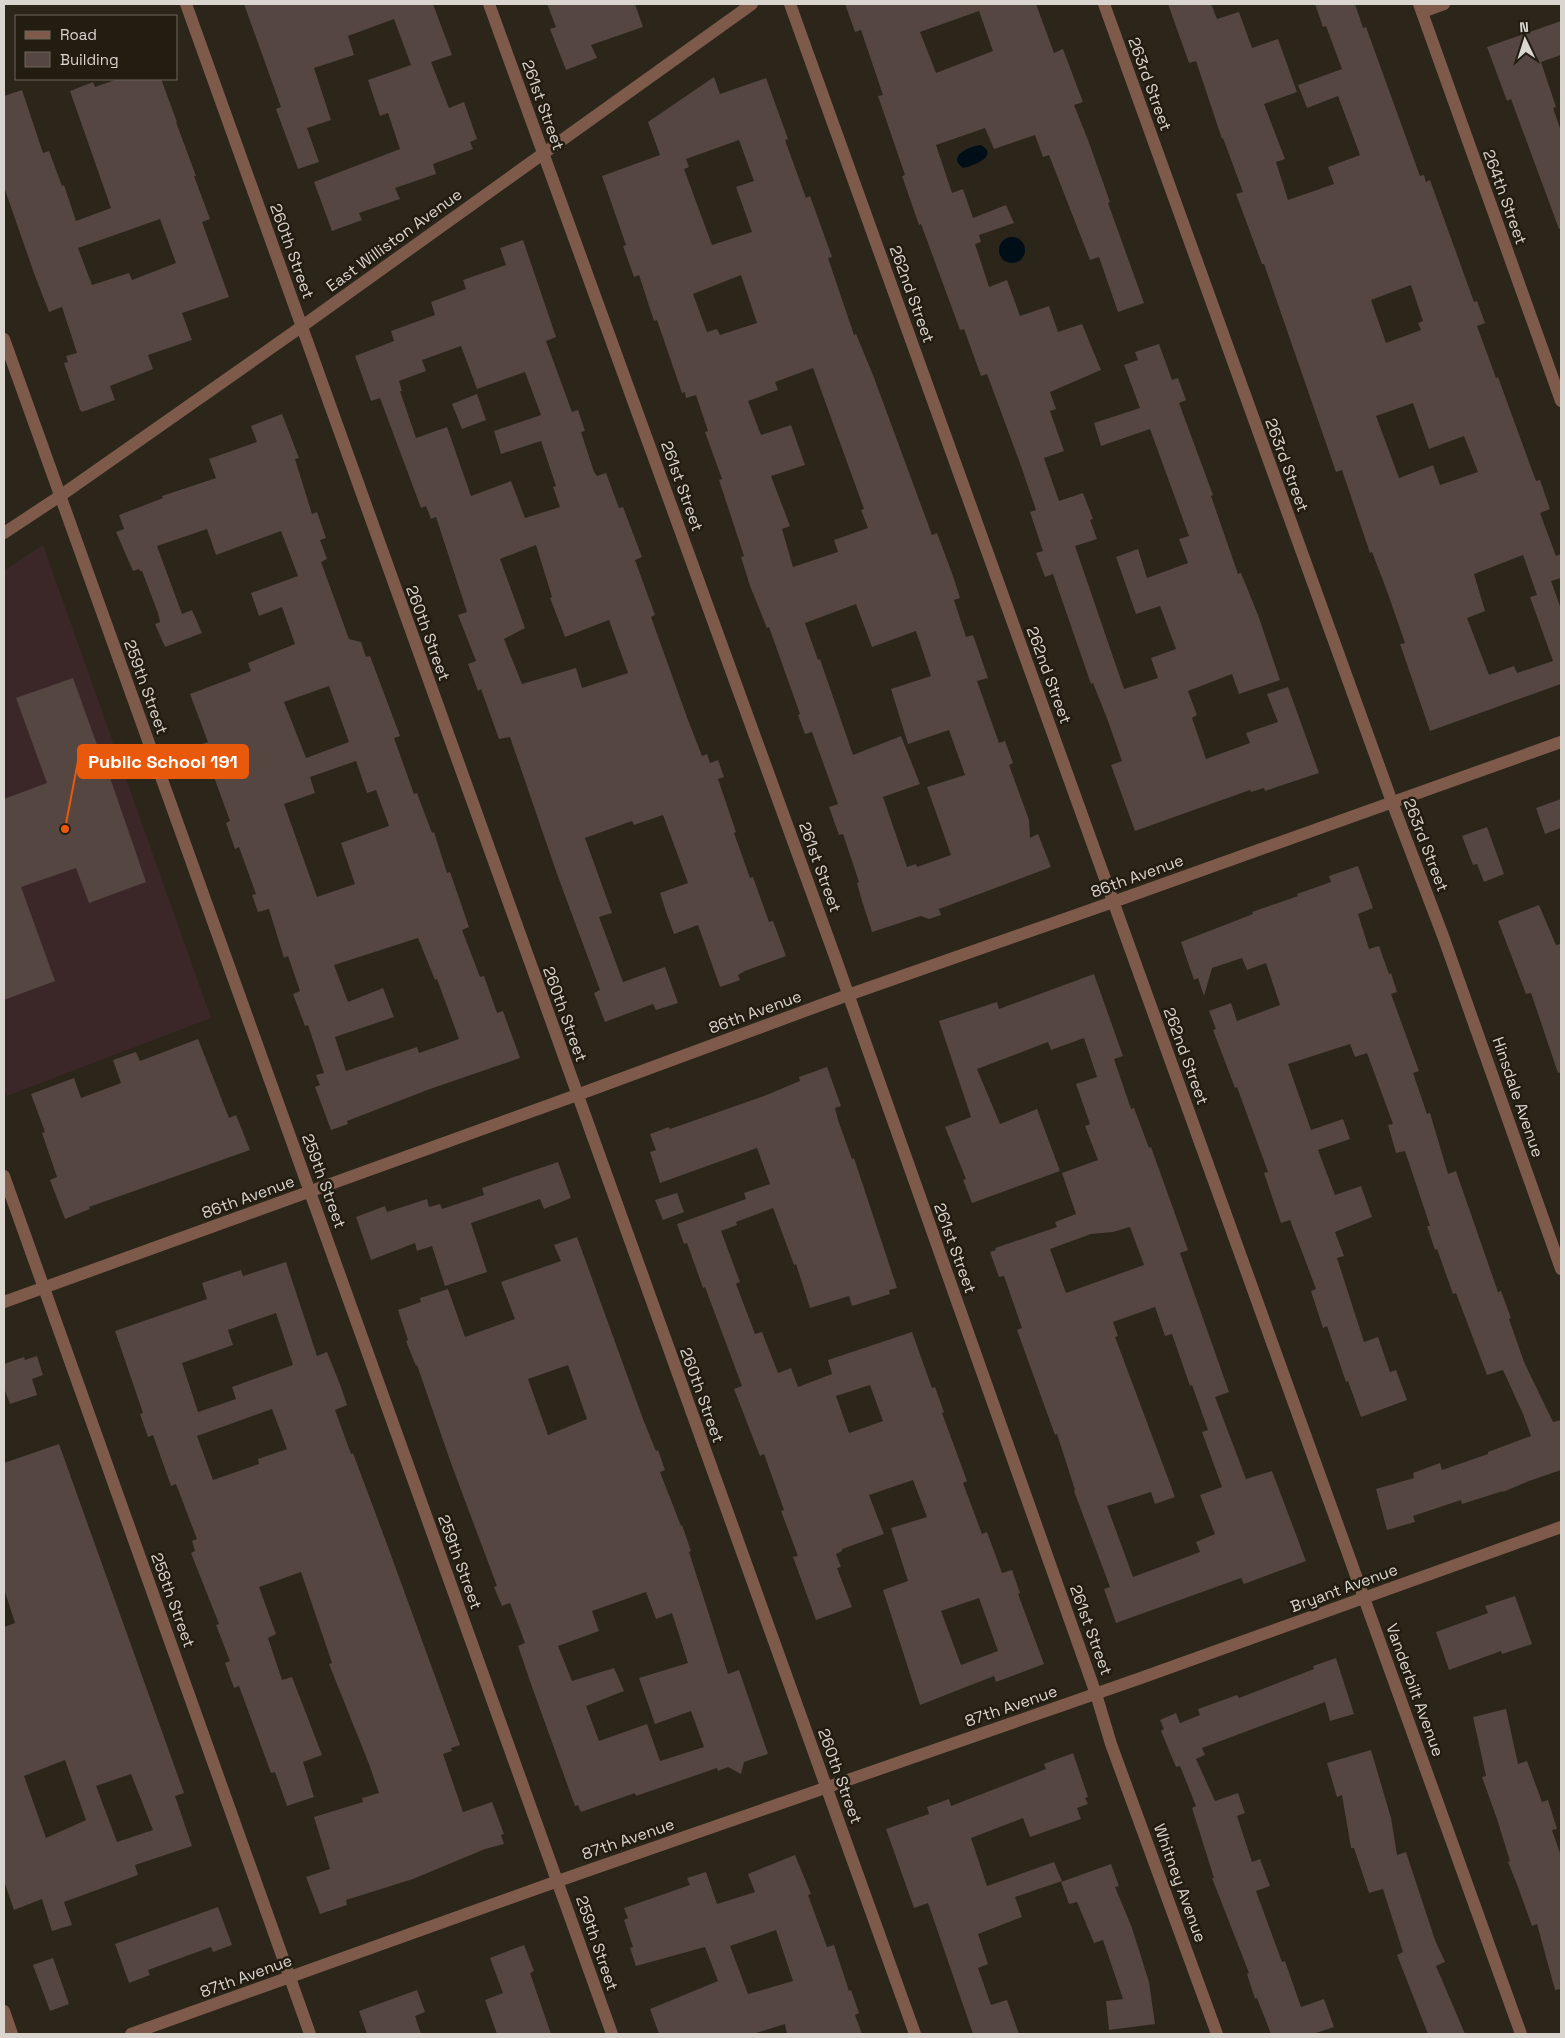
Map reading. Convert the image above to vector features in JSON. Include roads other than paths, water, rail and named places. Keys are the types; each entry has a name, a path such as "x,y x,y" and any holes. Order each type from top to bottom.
{"street":[{"name":"260th Street","path":"186,4 915,2034"},
{"name":"261st Street","path":"489,4 834,954 1096,1694 1111,1744"},
{"name":"East Williston Avenue","path":"4,533 302,327 543,152 752,4"},
{"name":"262nd Street","path":"790,4 1277,1358"},
{"name":"263rd Street","path":"1104,4 1392,802 1443,936"},
{"path":"1420,8 1444,4"},
{"name":"264th Street","path":"1420,8 1561,401"},
{"name":"259th Street","path":"4,339 612,2034"},
{"name":"86th Avenue","path":"4,1302 848,995 1561,742"},
{"name":"Hinsdale Avenue","path":"1443,936 1561,1269"},
{"name":"258th Street","path":"4,1176 310,2034"},
{"name":"Vanderbilt Avenue","path":"1277,1358 1521,2034"},
{"name":"Bryant Avenue","path":"1138,1680 1561,1527"},
{"name":"87th Avenue","path":"131,2034 558,1881 1138,1680"},
{"name":"Whitney Avenue","path":"1111,1744 1217,2034"},
{"path":"4,2011 12,2034"}],"place":[{"name":"Public School 191","path":"65,829"}]}
